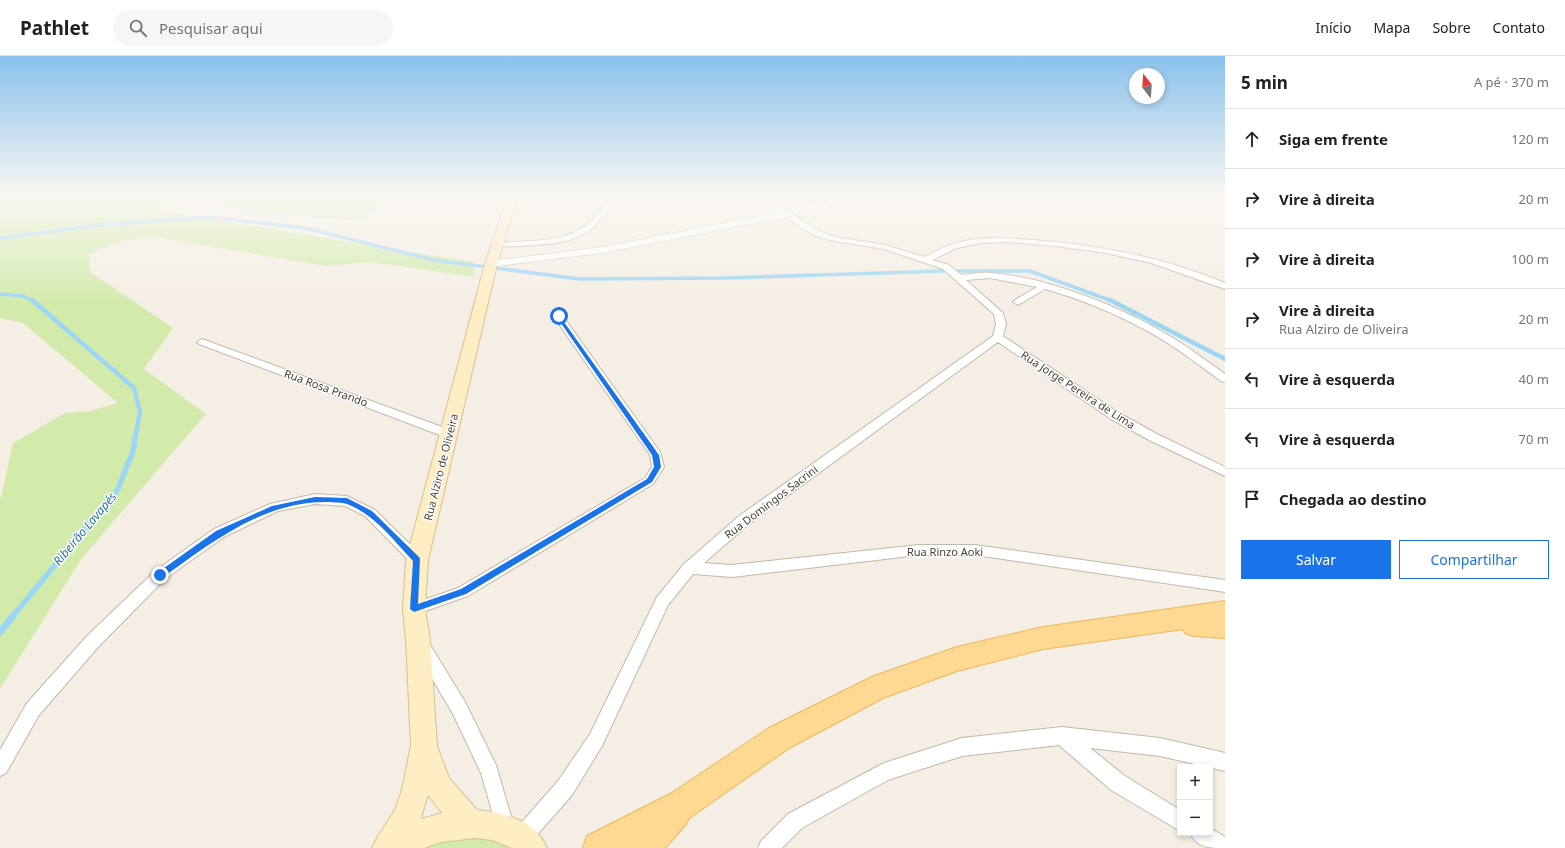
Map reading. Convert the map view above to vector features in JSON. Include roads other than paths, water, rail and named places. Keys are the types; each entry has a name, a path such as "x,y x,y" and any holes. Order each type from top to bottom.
{"main road":[{"name":"Rua Alziro de Oliveira","path":"387,848 407,818 416,790 424,745 418,640 414,609 417,560 450,434 490,267 502,232"},
{"path":"599,848 683,804 779,738 874,689 957,658 1043,638 1225,612"},
{"path":"1152,623 1225,627"},
{"name":"Rua Alziro de Oliveira","path":"424,745 439,787 470,823"},
{"path":"644,848 683,804"},
{"path":"398,848 431,830 462,823 470,823 520,838"}],"street":[{"path":"498,245 567,237 582,232"},
{"path":"490,267 602,250 674,232"},
{"path":"815,232 834,239 885,247 946,267 998,313 1001,324 998,337"},
{"path":"926,260 948,248 978,241 1056,243 1108,249 1142,257 1181,269 1225,286"},
{"path":"960,278 988,275 1012,278 1044,286 1086,300 1168,339 1225,379"},
{"path":"1018,302 1044,286"},
{"path":"414,609 464,592 649,480 658,467 656,455 559,316"},
{"name":"Rua Jorge Pereira de Lima","path":"998,337 1115,416 1153,437 1225,472"},
{"name":"Rua Domingos Sacrini","path":"520,838 565,788 596,740 662,601 689,568 744,520 998,337"},
{"name":"Rua Rosa Prando","path":"202,342 450,434"},
{"path":"0,767 33,709 93,640 160,575 218,533 274,508 315,499 347,501 370,513 417,560"},
{"name":"Rua Rinzo Aoki","path":"689,568 732,571 919,550 974,550 1225,586"},
{"path":"418,640 459,708 490,771 520,838"},
{"path":"768,848 795,821 884,772 962,747 1062,736 1160,747 1225,762"},
{"path":"1062,736 1118,783 1177,819"},
{"path":"1205,836 1224,848"}],"waterway":[{"path":"0,238 46,232"},
{"path":"321,232 434,260 580,279 723,278 944,271"},
{"path":"958,271 1030,271 1112,301"},
{"name":"Ribeirão Lavapés","path":"0,294 23,296 32,300"},
{"name":"Ribeirão Lavapés","path":"32,300 134,388 140,412 135,439"},
{"path":"1112,301 1225,359"},
{"name":"Ribeirão Lavapés","path":"12,617 118,489 133,451 135,438"},
{"name":"Ribeirão Lavapés","path":"0,632 13,616"}]}
